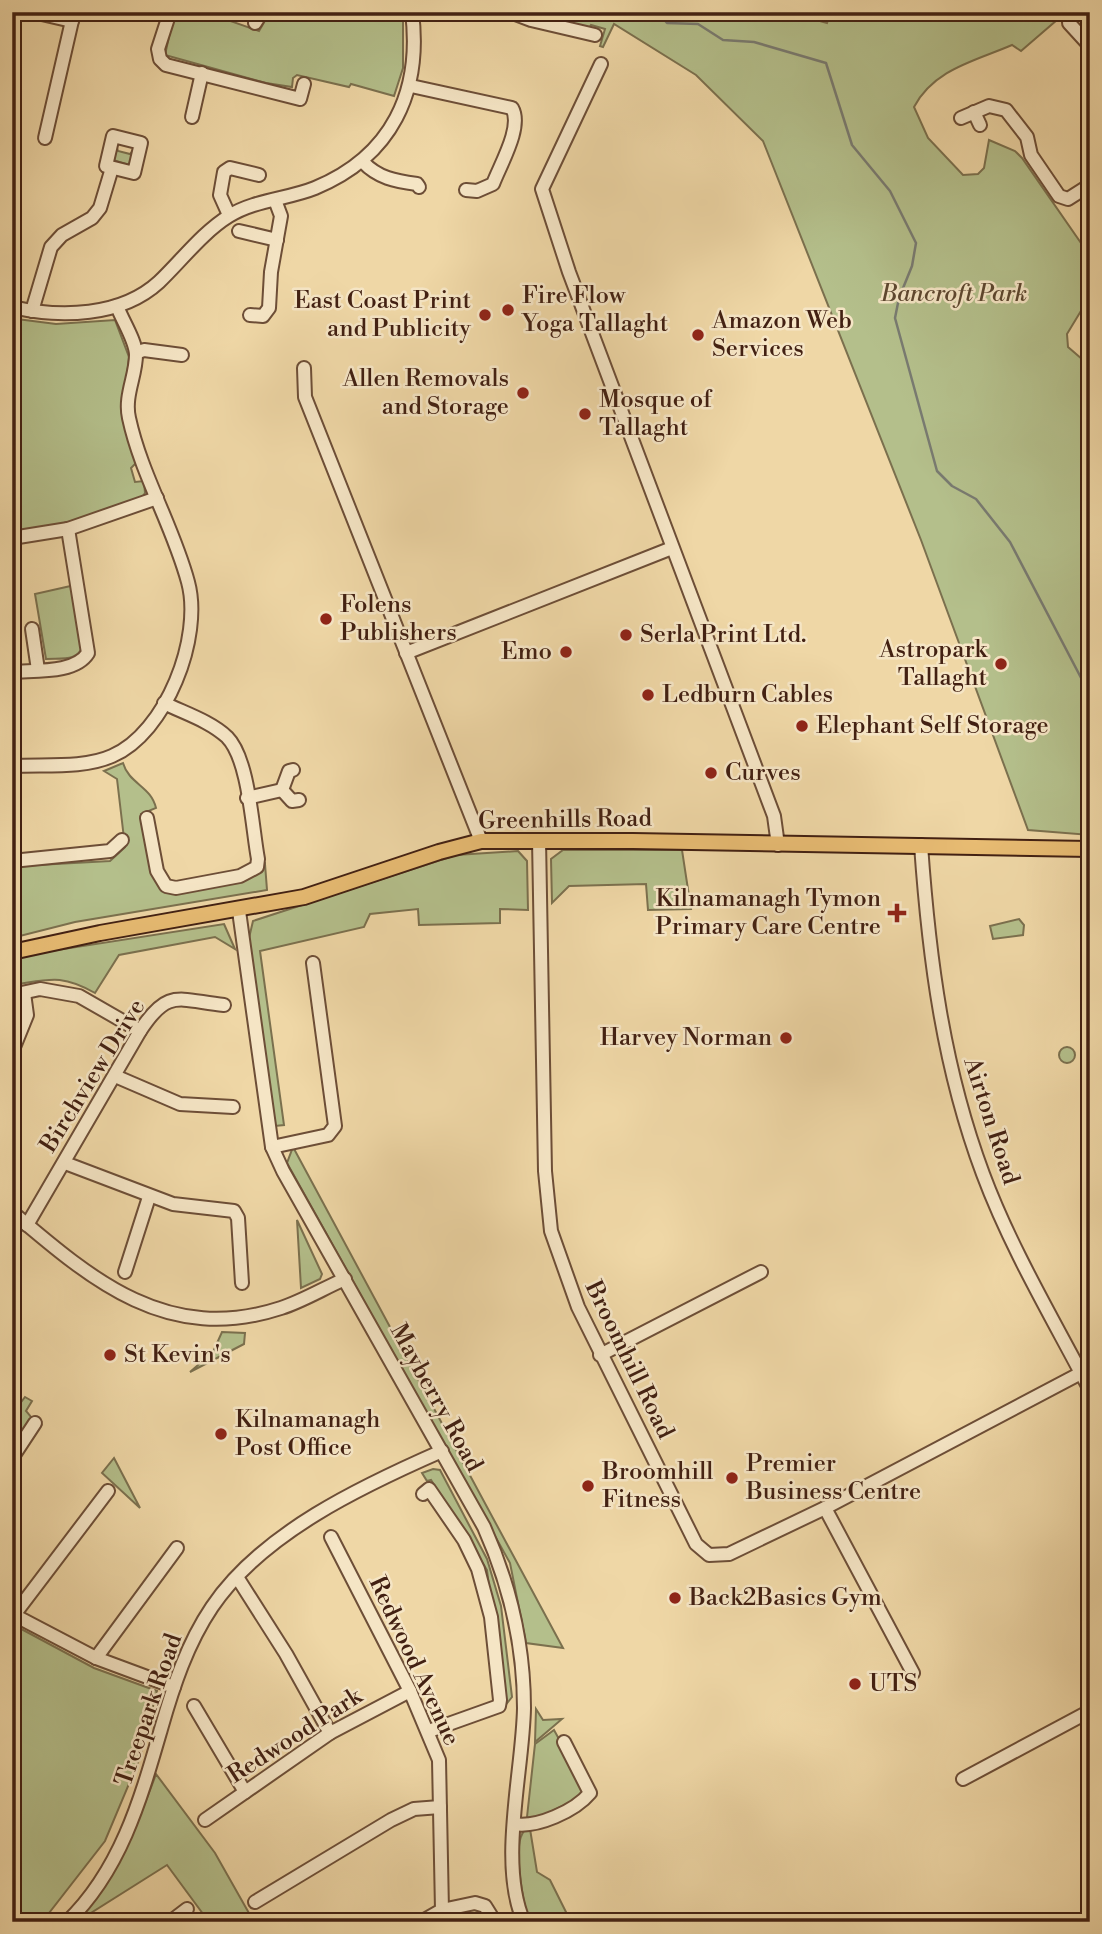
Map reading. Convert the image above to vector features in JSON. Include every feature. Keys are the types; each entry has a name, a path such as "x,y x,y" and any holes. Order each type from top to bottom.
{"main road":[{"name":"Greenhills Road","path":"12,952 303,897 439,852 481,841 539,839 1090,849"}],"street":[{"path":"33,12 73,17 45,138"},
{"path":"170,12 159,49 160,59 166,65 300,99 304,84"},
{"path":"12,307 62,314 117,306 156,285 229,215 314,188 363,162 387,133 411,86 415,36 412,12"},
{"path":"510,12 531,20 595,35"},
{"path":"1065,17 1090,46"},
{"path":"601,64 542,189 552,227 774,816 778,845"},
{"path":"192,117 202,73"},
{"path":"411,86 512,108 515,114 514,126 493,184 478,191 466,190"},
{"path":"961,118 989,106 1006,110 1027,137 1031,155 1063,199 1090,185"},
{"path":"974,112 980,125"},
{"path":"363,162 371,171 389,180 419,187"},
{"path":"32,311 51,247 62,235 92,218 100,208 112,168"},
{"path":"229,215 220,195 224,172 230,168 259,175"},
{"path":"250,315 263,316 269,308 271,272 281,216 275,200"},
{"path":"243,232 277,240"},
{"path":"12,766 90,762 113,756 141,734 164,703 184,658 191,612 188,582 128,416 136,353 117,306"},
{"path":"136,353 144,350 182,355"},
{"path":"304,368 305,397 481,841"},
{"path":"12,538 68,528 157,498"},
{"path":"12,673 73,666 88,653 68,528"},
{"path":"406,653 672,548"},
{"path":"32,629 38,670"},
{"path":"147,818 157,871 166,886 176,888 240,876 257,867 258,859 238,751 226,737 164,703"},
{"path":"282,790 289,771 293,770"},
{"path":"247,798 282,790"},
{"path":"282,790 292,801 299,800"},
{"name":"Broomhill Road","path":"539,839 544,1149 551,1231 566,1278 600,1355 696,1544 709,1555 729,1554 825,1508 1081,1373"},
{"path":"12,861 110,851 122,840"},
{"name":"Airton Road","path":"921,845 934,989 959,1099 999,1213 1090,1390"},
{"name":"Mayberry Road","path":"239,911 272,1147 497,1555 514,1613 524,1709 514,1824 517,1899 524,1922"},
{"path":"272,1147 328,1135 335,1126 313,963"},
{"path":"12,1052 27,1015 18,994 55,989 79,996 140,1031"},
{"name":"Birchview Drive","path":"27,1225 140,1031 159,1005 169,999 224,1005"},
{"path":"115,1076 180,1104 233,1107"},
{"path":"65,1163 173,1204 234,1211 238,1218 242,1283"},
{"path":"124,1272 149,1197"},
{"path":"12,1212 90,1276 130,1300 158,1311 219,1319 249,1317 284,1308 345,1279"},
{"path":"600,1355 761,1272"},
{"path":"12,1458 35,1423"},
{"name":"Treepark Road","path":"74,1919 123,1842 152,1768 174,1687 194,1637 213,1605 237,1577 318,1512 442,1451"},
{"path":"423,1494 429,1489 475,1563 491,1617 500,1700 499,1706 429,1731"},
{"path":"108,1491 13,1615 96,1658 174,1687"},
{"path":"825,1508 913,1673"},
{"name":"Redwood Avenue","path":"331,1537 410,1691 439,1760 442,1910"},
{"path":"96,1658 177,1548"},
{"path":"237,1577 286,1654 330,1733"},
{"name":"Redwood Park","path":"205,1820 330,1733 410,1691"},
{"path":"194,1706 245,1792"},
{"path":"963,1779 1090,1711"},
{"path":"514,1824 534,1824 583,1801 590,1793 564,1742"},
{"path":"255,1902 391,1820 414,1809 440,1807"},
{"path":"421,1922 442,1910 475,1903 485,1906 495,1922"},
{"path":"170,1922 187,1909"}],"green space":[{"path":"179,12 205,12 259,31 270,12 403,12 403,68 394,96 351,84 349,87 297,75 293,78 292,87 266,83 165,55 173,18"},
{"name":"Bancroft Park","path":"535,12 788,12 827,23 831,12 1090,12 1090,16 1057,20 1021,51 1012,45 944,75 922,94 914,107 928,138 963,175 978,174 984,168 989,140 1015,151 1090,256 1090,296 1067,334 1068,347 1090,366 1090,835 1028,830 921,540 763,141 696,75 614,24 603,47 600,46 605,29 591,25 588,30 534,18"},
{"path":"116,145 118,151 130,154 134,149 129,165 113,160"},
{"path":"17,319 56,324 115,320 129,357 123,414 137,462 131,468 135,482 144,481 145,493 140,500 49,528 12,533 12,332"},
{"path":"75,585 83,645 73,657 46,659 35,594"},
{"path":"123,763 130,776 150,795 156,808 141,814 152,867 164,889 261,869 265,864 267,890 75,922 12,938 12,874 19,866 110,861 125,847 117,779 104,771"},
{"path":"563,850 682,850 691,909 648,910 646,884 569,886 552,903 551,859"},
{"path":"518,851 527,861 528,910 500,909 500,923 419,925 418,909 370,914 364,927 260,951 284,1125 275,1126 249,938 253,921 456,855"},
{"path":"1019,919 1024,925 1023,935 993,939 990,926"},
{"path":"224,924 235,949 215,937 119,955 95,993 63,980 12,985 12,957"},
{"path":"1064,1047 1070,1047 1075,1055 1073,1061 1064,1063 1059,1058 1059,1052"},
{"path":"293,1147 563,1648 526,1643 510,1563 287,1163"},
{"path":"297,1220 322,1274 320,1279 301,1288"},
{"path":"222,1332 245,1333 244,1344 190,1372 213,1352"},
{"path":"25,1397 32,1401 26,1411 32,1418 12,1448 12,1414"},
{"path":"114,1458 140,1508 102,1473"},
{"path":"433,1469 440,1470 487,1559 501,1606 512,1697 504,1707 487,1570 431,1480 427,1481 422,1473"},
{"path":"12,1624 94,1668 157,1691 139,1760 105,1841 42,1922 12,1922"},
{"path":"536,1709 543,1720 562,1719 535,1742"},
{"path":"554,1730 583,1783 581,1797 534,1820 527,1817 535,1744"},
{"path":"156,1774 215,1853 254,1922 209,1922 167,1865 86,1916 84,1911 126,1846"},
{"path":"530,1829 537,1872 550,1880 571,1922 530,1922 524,1903 519,1849 524,1831"}],"waterway":[{"path":"658,12 667,23 698,24 723,40 754,42 826,63 852,145 890,191 916,243 912,266 899,298 895,318 937,471 952,486 976,499 1010,542 1090,695"}],"place":[{"name":"Fire Flow Yoga Tallaght","path":"508,310"},
{"name":"East Coast Print and Publicity","path":"485,315"},
{"name":"Amazon Web Services","path":"698,335"},
{"name":"Allen Removals and Storage","path":"523,393"},
{"name":"Mosque of Tallaght","path":"585,414"},
{"name":"Folens Publishers","path":"326,619"},
{"name":"Serla Print Ltd.","path":"626,635"},
{"name":"Emo","path":"566,652"},
{"name":"Astropark Tallaght","path":"1001,664"},
{"name":"Ledburn Cables","path":"648,695"},
{"name":"Elephant Self Storage","path":"802,726"},
{"name":"Curves","path":"711,773"},
{"name":"Kilnamanagh Tymon Primary Care Centre","path":"897,913"},
{"name":"Harvey Norman","path":"786,1038"},
{"name":"St Kevin's","path":"110,1355"},
{"name":"Kilnamanagh Post Office","path":"221,1434"},
{"name":"Premier Business Centre","path":"732,1478"},
{"name":"Broomhill Fitness","path":"588,1486"},
{"name":"Back2Basics Gym","path":"675,1598"},
{"name":"UTS","path":"855,1684"}]}
